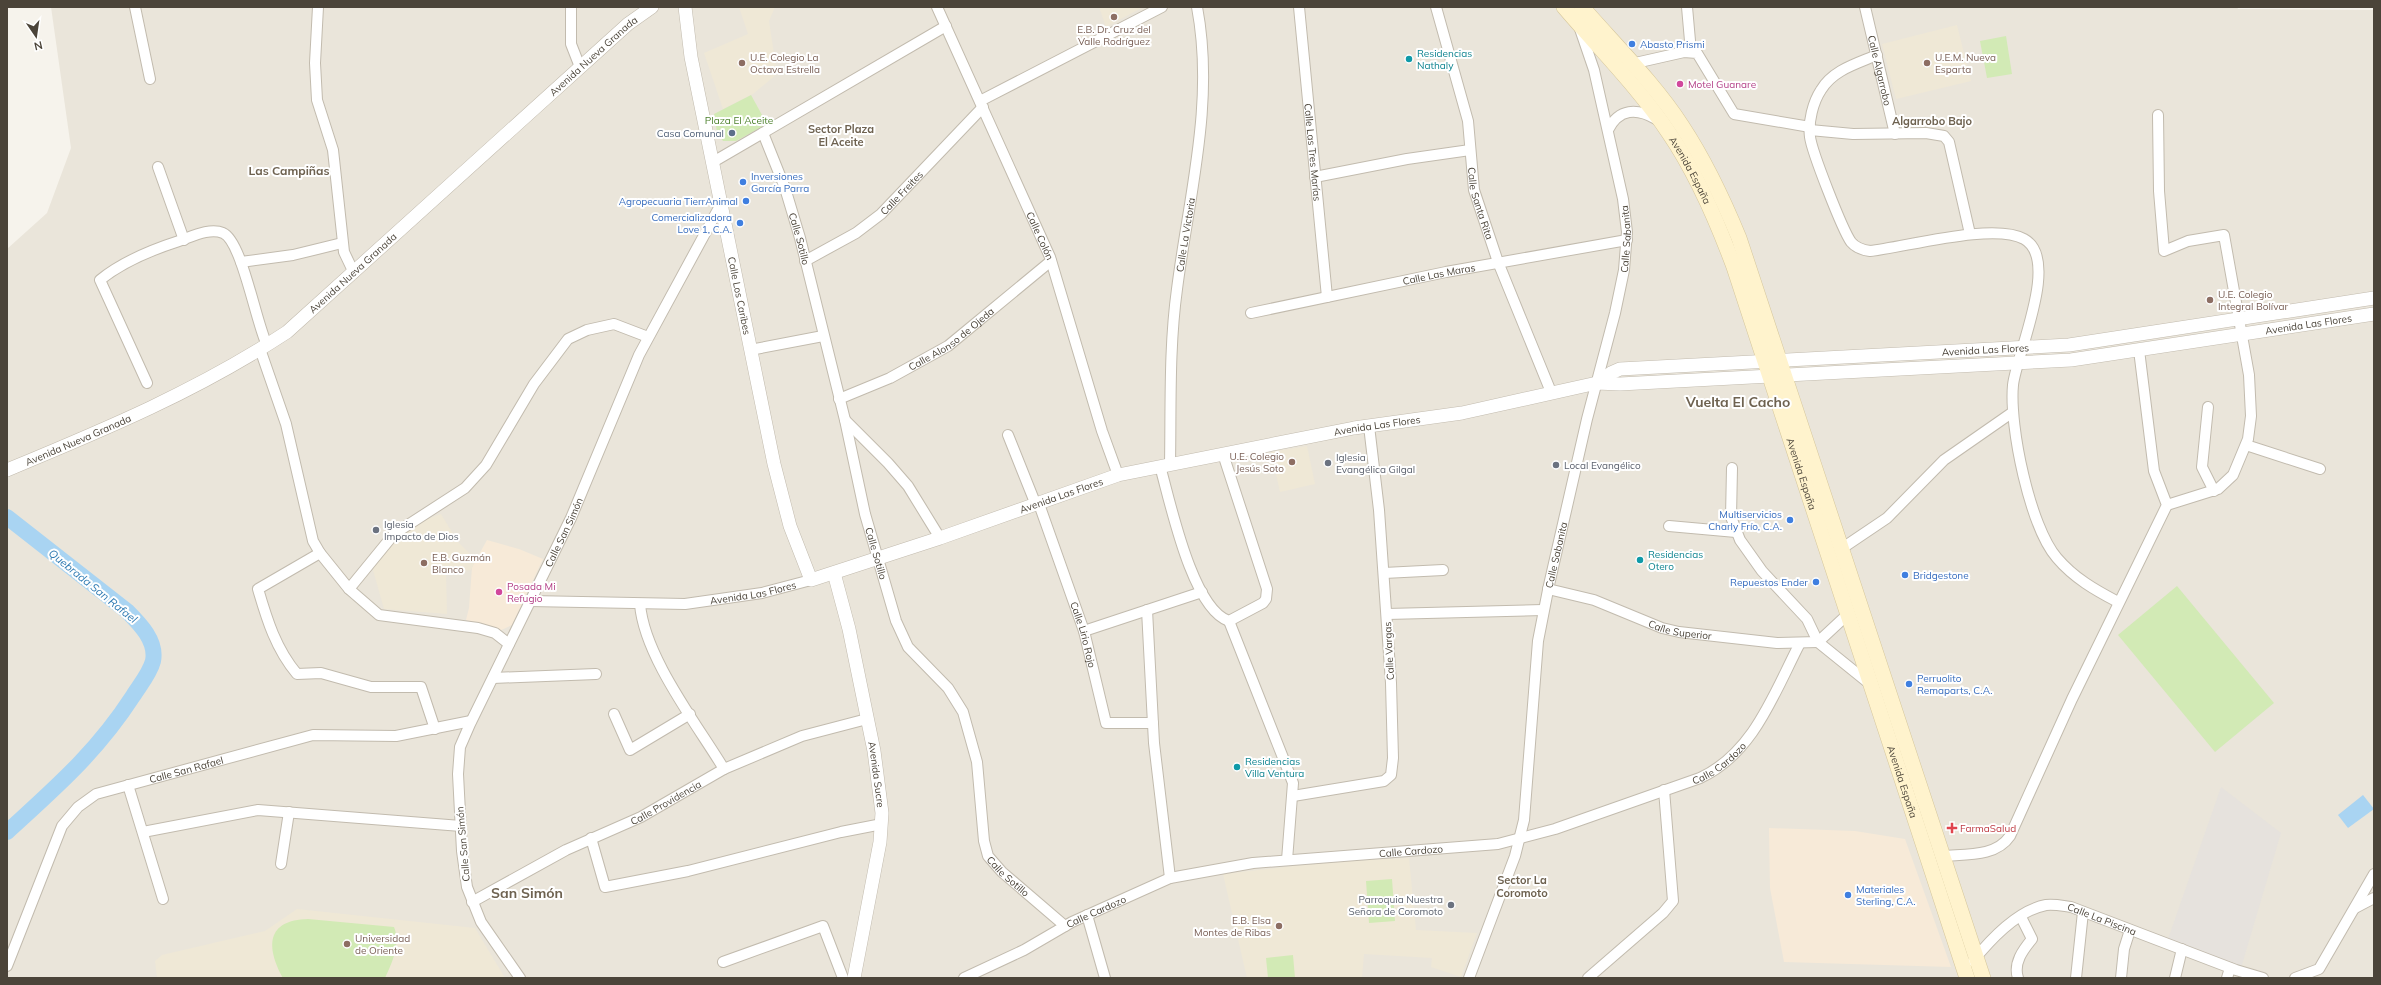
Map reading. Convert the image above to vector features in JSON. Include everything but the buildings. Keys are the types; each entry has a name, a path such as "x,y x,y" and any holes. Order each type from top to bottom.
{"main road":[{"name":"Avenida España","path":"1564,7 1660,120 1692,172 1715,219 1734,267 1965,976"},
{"name":"Avenida España","path":"1582,7 1682,126 1722,199 1748,262 1983,978"},
{"path":"1847,615 1860,607"}],"street":[{"path":"135,7 150,79"},
{"path":"318,7 315,89 318,108 336,164 342,243 345,258 354,272"},
{"path":"571,7 571,44 580,67"},
{"name":"Avenida Nueva Granada","path":"7,470 157,406 202,384 263,347 297,323 628,24 652,7"},
{"name":"Calle Los Caribes","path":"686,7 687,38 750,350 786,513 811,580"},
{"name":"Calle Colón","path":"937,7 982,104 1051,261 1102,431 1118,475"},
{"name":"Calle Freites","path":"805,261 856,233 881,214 982,104 1162,7"},
{"name":"Calle La Victoria","path":"1197,7 1202,53 1203,101 1196,172 1174,316 1165,465 1185,553 1202,592 1220,617 1229,620"},
{"name":"Calle Las Tres Marías","path":"1299,7 1327,297"},
{"name":"Calle Santa Rita","path":"1436,7 1464,105 1474,190 1498,262 1551,392"},
{"path":"1687,7 1691,52"},
{"name":"Calle Algarrobo","path":"1865,7 1895,134"},
{"name":"Calle Sabanita","path":"1469,978 1519,839 1524,820 1533,680 1543,610 1615,313 1624,270 1627,240 1624,205 1590,55 1578,24"},
{"path":"713,162 946,26"},
{"path":"1631,64 1691,52 1701,57 1734,114 1810,128 1853,134 1938,134 1948,139 1970,234"},
{"path":"1877,56 1845,69 1825,83 1814,102 1810,128 1811,143 1847,234 1856,247 1870,251 1970,234 2013,236 2028,241 2034,250 2038,268 2036,300 2013,385 2013,412 2036,517 2048,545 2079,579 2118,602"},
{"path":"1608,130 1617,117 1629,112 1641,112 1660,120"},
{"path":"1943,856 1994,850 2006,843 2033,788 2063,718 2118,602 2167,505 2214,491 2233,475 2246,445 2250,427 2251,394 2224,235 2188,241 2164,251 2159,191 2158,115"},
{"name":"Calle Sotillo","path":"763,133 785,188 805,261 878,559 896,621 908,647 948,688 957,700 968,724 977,762 984,841 988,856 1002,872 1065,926"},
{"path":"1315,177 1407,159 1470,150"},
{"path":"158,167 184,240"},
{"name":"Calle San Simón","path":"520,978 490,937 472,902 464,872 460,826 458,760 460,748 471,721 571,518 648,338 686,272 721,204"},
{"path":"147,383 100,280 134,259 184,240 211,232 223,233 232,241 241,262 260,329 263,347 284,418 311,533 320,553 349,589 379,615 478,628 495,634 509,644"},
{"name":"Calle Las Maras","path":"1251,313 1498,262 1627,240"},
{"path":"241,262 292,255 342,243"},
{"name":"Calle Alonso de Ojeda","path":"839,399 890,378 948,346 1051,261"},
{"name":"Avenida Las Flores","path":"1597,383 1611,373 1620,370 2070,346 2374,298"},
{"name":"Avenida Las Flores","path":"530,601 685,604 737,597 811,580 878,559 1038,505 1118,475 1369,426 1444,416 1597,383 1620,384 1785,376 2071,360 2374,314"},
{"path":"349,589 394,534 466,488 495,452 534,384 568,339 587,330 614,324 648,338"},
{"path":"750,350 823,336"},
{"path":"2139,350 2154,471 2167,505"},
{"path":"2208,406 2202,467 2214,491"},
{"path":"1841,549 1887,518 1944,460 2013,412"},
{"path":"845,420 888,463 908,486 940,538"},
{"name":"Calle Vargas","path":"1293,796 1378,782 1387,780 1391,775 1393,736 1387,614 1369,426"},
{"name":"Calle Lirio Rojo","path":"1008,435 1038,505 1084,631 1106,723 1152,723"},
{"path":"2246,445 2320,469"},
{"path":"1223,454 1267,589 1266,599 1263,603 1229,620 1291,777 1293,796 1287,860"},
{"path":"1732,468 1731,517 1736,532 1762,572 1807,619 1818,642 1870,684"},
{"path":"1670,526 1736,532"},
{"path":"320,553 258,589 271,631 290,666 297,674 321,673 362,686 421,687 435,729"},
{"path":"1384,573 1443,570"},
{"name":"Avenida Sucre","path":"834,573 849,629 881,797 882,824 854,978"},
{"name":"Calle Superior","path":"1548,589 1594,600 1662,628 1679,632 1800,643 1818,642"},
{"path":"1084,631 1202,592"},
{"path":"640,604 647,639 690,714 724,769"},
{"path":"1147,610 1152,723 1170,878"},
{"path":"1387,614 1543,610"},
{"path":"1818,642 1847,615"},
{"name":"Calle Cardozo","path":"964,978 1024,950 1065,926 1170,878 1236,865 1287,860 1484,847 1519,839 1664,790 1714,771 1737,753 1758,722 1800,643"},
{"path":"493,678 596,674"},
{"path":"614,714 630,750 690,714"},
{"name":"Calle Providencia","path":"472,902 566,850 641,817 724,769 802,736 867,718"},
{"name":"Calle San Rafael","path":"7,966 54,842 67,818 96,794 182,772 313,735 396,736 471,721"},
{"path":"128,785 163,899"},
{"path":"1588,978 1663,914 1673,901 1664,790"},
{"path":"143,832 248,811 289,812 388,822 460,826"},
{"path":"282,864 289,812"},
{"path":"591,838 605,887 688,871 841,832 882,824"},
{"path":"2295,978 2320,974 2352,910 2374,874"},
{"path":"2352,910 2374,898"},
{"name":"Calle La Piscina","path":"1965,976 1976,958 1996,935 2037,907 2048,905 2071,907 2182,949 2228,973 2263,978"},
{"path":"2076,978 2083,912"},
{"path":"1088,915 1105,978"},
{"path":"2018,978 2016,969 2020,956 2032,939 2021,917"},
{"path":"723,962 823,926 843,978"},
{"path":"2121,978 2124,950 2130,930"},
{"path":"2175,978 2182,949"}],"shaded area":[{"path":"51,7 2237,7 2238,9 2374,10 2374,978 7,978 7,249 47,213 71,148"},
{"name":"U.E. Colegio La Octava Estrella","path":"739,7 775,7 769,21 777,74 753,94 723,109 704,53 748,34"},
{"name":"E.B. Dr. Cruz del Valle Rodríguez","path":"1099,7 1143,7 1106,27"},
{"name":"U.E.M. Nueva Esparta","path":"1957,25 1971,81 1896,99 1882,44"},
{"name":"U.E. Colegio Jesús Soto","path":"1307,446 1315,484 1280,492 1271,452"},
{"name":"E.B. Guzmán Blanco","path":"441,514 458,542 476,560 471,570 446,573 447,614 384,609 373,570 374,566 384,551 407,531 422,521"},
{"name":"Posada Mi Refugio","path":"487,540 519,549 543,559 512,625 497,632 466,620 469,608 472,567"},
{"path":"2221,787 2281,833 2241,968 2168,939"},
{"name":"Materiales Sterling, C.A.","path":"1769,828 1855,831 1905,839 1951,967 1784,962 1770,888"},
{"path":"1409,858 1416,930 1477,933 1461,977 1431,967 1432,958 1364,954 1362,978 1247,978 1223,874 1328,862"},
{"name":"Universidad de Oriente","path":"297,909 475,928 505,978 157,978 155,961 162,955 265,931"}],"green space":[{"path":"2006,36 2012,74 1987,78 1980,41"},
{"name":"Plaza El Aceite","path":"751,95 767,124 736,141 723,141 717,132 714,114"},
{"path":"2177,586 2274,703 2215,752 2118,635"},
{"path":"1392,879 1395,921 1369,923 1366,881"},
{"path":"308,919 394,927 397,940 395,953 385,978 283,978 277,967 274,956 272,946 273,937 277,930 284,924"},
{"path":"1293,955 1295,978 1268,978 1266,958"}],"water":[{"path":"2363,795 2374,809 2348,828 2338,815"}],"waterway":[{"name":"Quebrada San Rafael","path":"7,517 127,611 146,633 150,640 154,654 152,665 147,674 105,735 42,800 7,832"}],"place":[{"name":"E.B. Dr. Cruz del Valle Rodríguez","path":"1114,17"},
{"name":"Abasto Prismi","path":"1632,44"},
{"name":"Residencias Nathaly","path":"1409,59"},
{"name":"U.E. Colegio La Octava Estrella","path":"742,63"},
{"name":"U.E.M. Nueva Esparta","path":"1927,63"},
{"name":"Motel Guanare","path":"1680,84"},
{"name":"Casa Comunal","path":"732,133"},
{"name":"Inversiones García Parra","path":"743,182"},
{"name":"Agropecuaria TierrAnimal","path":"746,201"},
{"name":"Comercializadora Love 1, C.A.","path":"740,223"},
{"name":"U.E. Colegio Integral Bolívar","path":"2210,300"},
{"name":"U.E. Colegio Jesús Soto","path":"1292,462"},
{"name":"Iglesia Evangélica Gilgal","path":"1328,463"},
{"name":"Local Evangélico","path":"1556,465"},
{"name":"Multiservicios Charly Frío, C.A.","path":"1790,520"},
{"name":"Iglesia Impacto de Dios","path":"376,530"},
{"name":"Residencias Otero","path":"1640,560"},
{"name":"E.B. Guzmán Blanco","path":"424,563"},
{"name":"Bridgestone","path":"1905,575"},
{"name":"Repuestos Ender","path":"1816,582"},
{"name":"Posada Mi Refugio","path":"499,592"},
{"name":"Perruolito Remaparts, C.A.","path":"1909,684"},
{"name":"Residencias Villa Ventura","path":"1237,767"},
{"name":"FarmaSalud","path":"1952,828"},
{"name":"Materiales Sterling, C.A.","path":"1848,895"},
{"name":"Parroquia Nuestra Señora de Coromoto","path":"1451,905"},
{"name":"E.B. Elsa Montes de Ribas","path":"1279,926"},
{"name":"Universidad de Oriente","path":"347,944"}],"district":[{"name":"Algarrobo Bajo","path":"1932,121"},
{"name":"Sector Plaza El Aceite","path":"841,135"},
{"name":"Las Campiñas","path":"289,170"},
{"name":"Vuelta El Cacho","path":"1738,402"},
{"name":"Sector La Coromoto","path":"1522,886"},
{"name":"San Simón","path":"527,893"}]}
